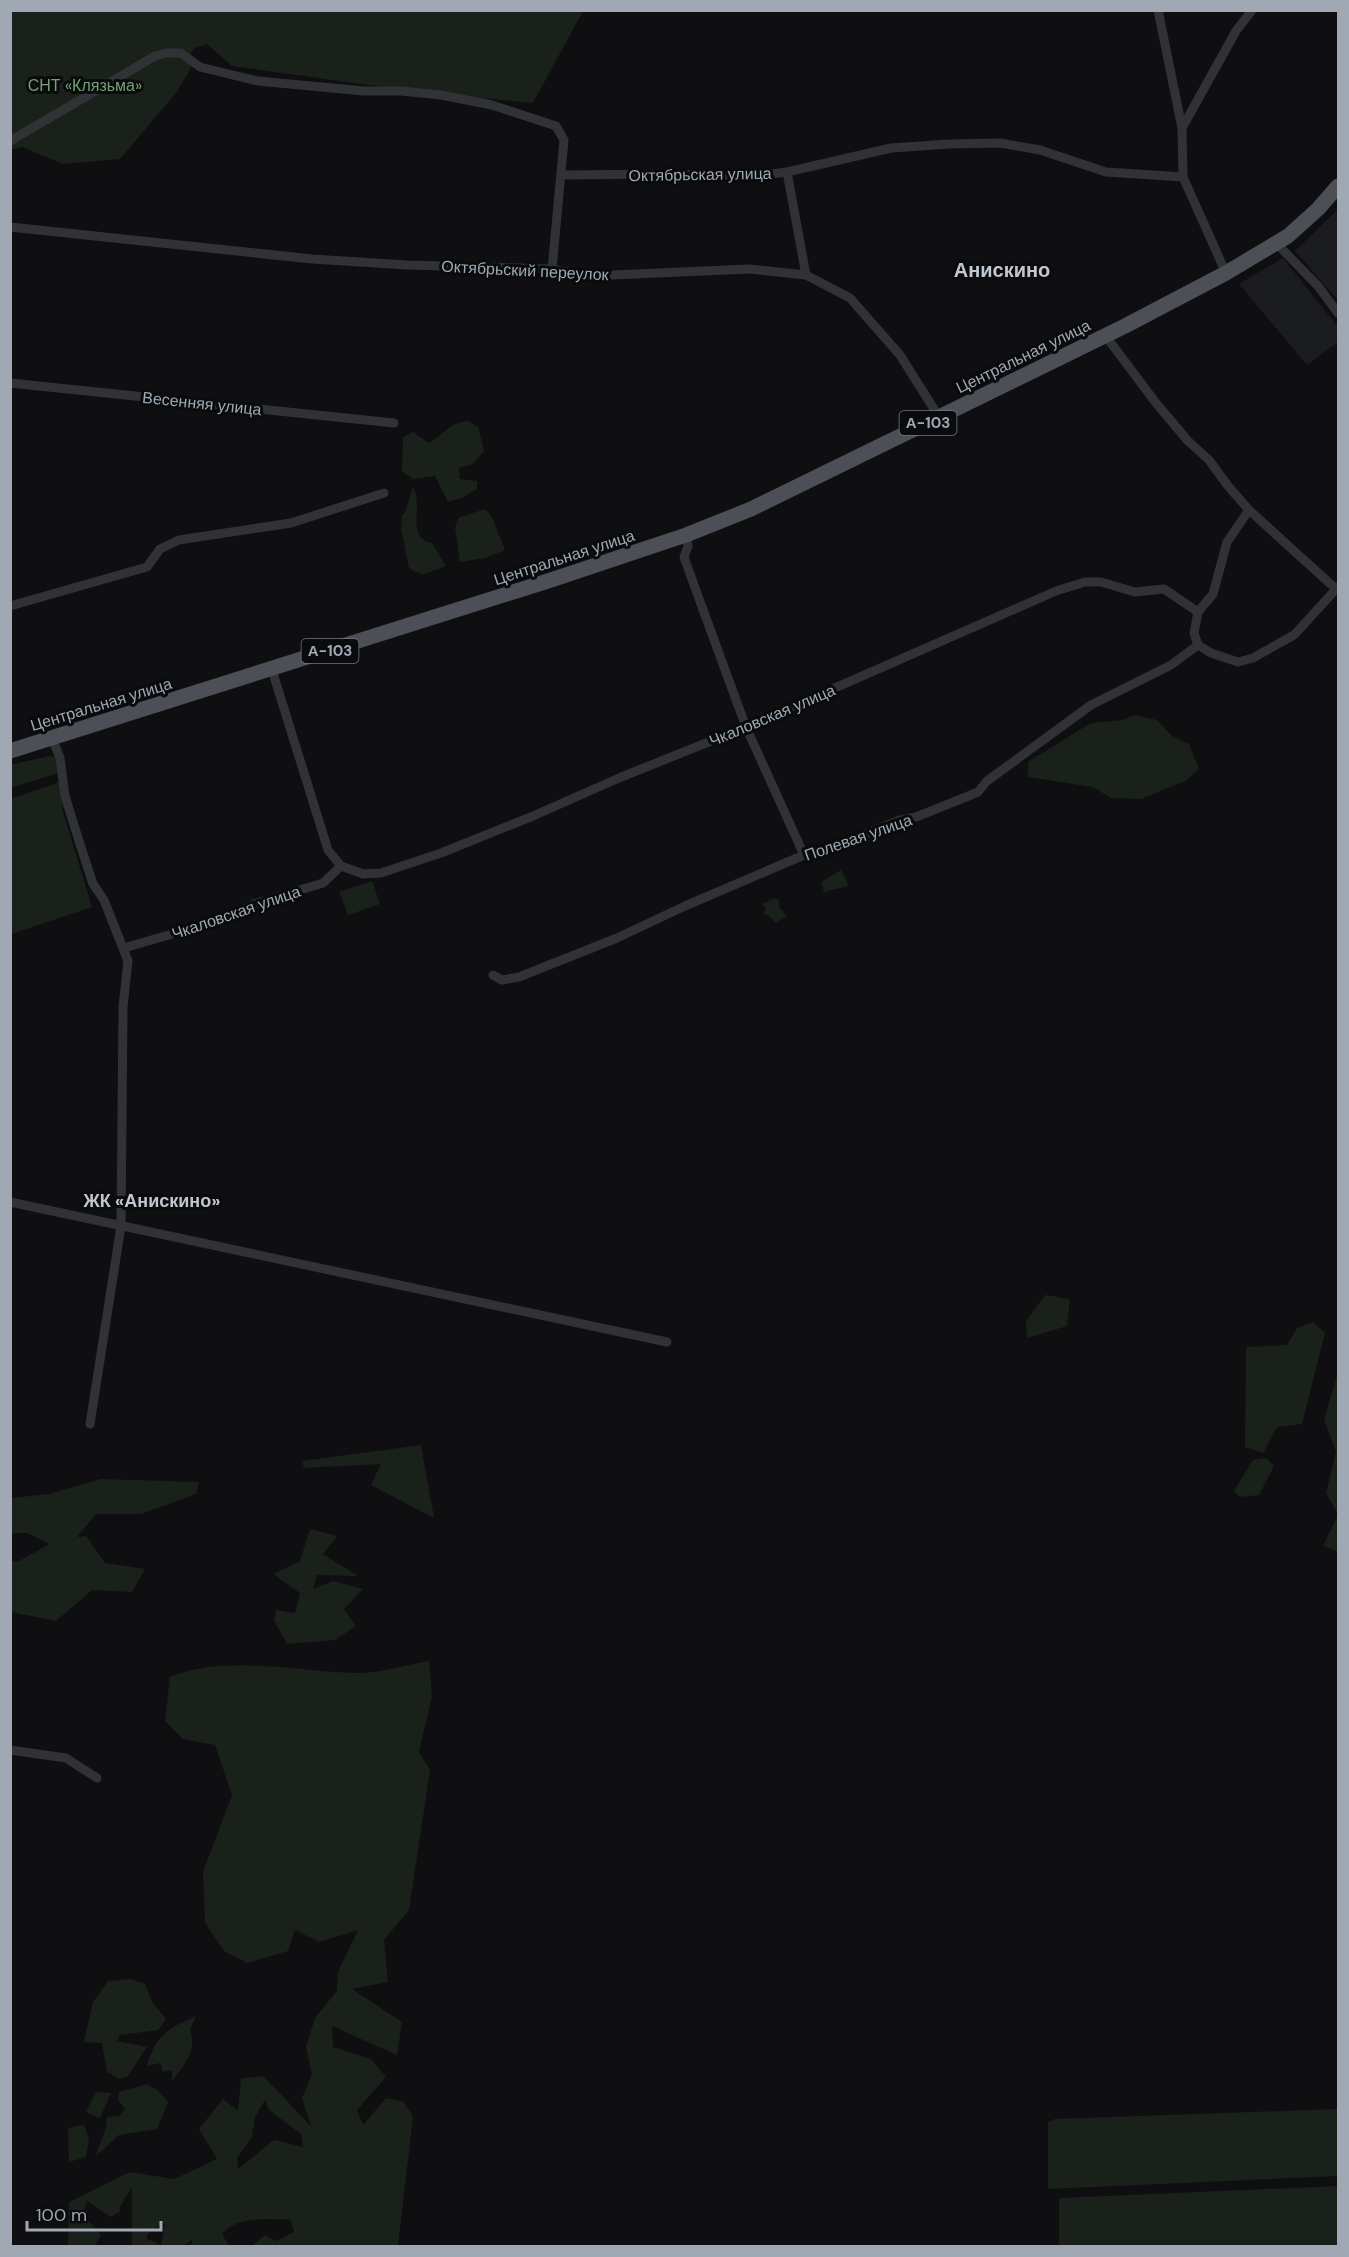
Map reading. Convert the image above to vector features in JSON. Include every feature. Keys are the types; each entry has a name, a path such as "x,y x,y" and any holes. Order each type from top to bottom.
{"main road":[{"name":"Центральная улица","path":"10,751 272,670 686,536 774,498 1226,273 1276,243 1303,223 1338,186"}],"street":[{"path":"1158,10 1182,128 1184,177 1226,273"},
{"path":"1182,128 1236,31 1252,10"},
{"path":"10,141 155,56 166,53 181,53 200,67 258,81 364,91 401,91 441,95 492,105 536,118 556,126 561,131 564,140 552,269"},
{"name":"Октябрьская улица","path":"561,176 666,174 756,176 787,172 891,148 1000,143 1040,150 1106,172 1184,177"},
{"path":"787,172 806,275"},
{"name":"Октябрьский переулок","path":"10,227 312,259 407,265 552,269 590,276 749,269 806,275 849,298 900,355 939,417"},
{"path":"1276,243 1318,286 1338,313"},
{"name":"Центральная улица","path":"1105,335 1156,403 1188,441 1209,460 1249,510 1337,588"},
{"name":"Весенняя улица","path":"10,383 394,423"},
{"path":"10,606 147,567 160,549 179,540 291,523 384,493"},
{"path":"1249,510 1227,542 1213,594 1198,612 1194,633 1198,645 1211,653 1238,662 1253,658 1294,635 1337,588"},
{"path":"686,536 688,546 684,557 746,727 804,855"},
{"name":"Чкаловская улица","path":"124,948 220,920 254,904 323,883 341,866 363,874 381,873 441,853 746,727 1056,591 1085,582 1101,582 1135,592 1164,589 1198,612"},
{"name":"Полевая улица","path":"493,975 502,980 519,977 617,938 804,855 834,848 900,820 916,817 978,792 987,781 1091,705 1171,665 1198,645"},
{"path":"272,670 320,828 328,850 341,866"},
{"path":"52,738 60,758 65,796 93,884 104,900 128,961 123,1007 121,1226 90,1424"},
{"path":"10,1202 667,1342"},
{"path":"10,1750 66,1758 97,1778"}],"shaded area":[{"path":"1337,210 1338,296 1336,298 1295,251"},
{"path":"1283,258 1338,327 1338,342 1307,365 1239,284"}],"green space":[{"name":"СНТ «Клязьма»","path":"10,11 583,11 533,103 418,92 232,66 207,44 194,48 186,62 193,65 176,93 120,159 63,164 22,147 11,150"},
{"path":"468,421 478,427 484,451 473,464 459,468 460,479 477,481 477,489 464,497 448,502 435,476 413,479 402,471 403,437 413,432 429,443 451,426"},
{"path":"413,487 416,494 416,520 419,535 432,543 446,566 422,575 409,568 401,528 402,515"},
{"path":"485,509 492,517 505,550 485,558 460,562 455,528 458,518"},
{"path":"1135,715 1157,720 1172,736 1189,744 1199,769 1187,780 1141,799 1111,798 1093,787 1028,777 1028,762 1091,723 1122,720"},
{"path":"49,756 57,757 58,773 11,788 10,765"},
{"path":"60,782 63,812 92,907 11,934 10,799"},
{"path":"841,870 849,886 824,892 821,882"},
{"path":"372,881 380,904 348,915 339,892"},
{"path":"775,898 779,900 779,907 787,916 776,923 763,914 766,908 762,904"},
{"path":"1045,1295 1070,1299 1067,1326 1027,1338 1026,1321"},
{"path":"1313,1322 1325,1333 1302,1424 1277,1427 1263,1453 1245,1447 1246,1347 1287,1345 1297,1328"},
{"path":"1338,1373 1338,1514 1326,1493 1336,1452 1324,1419"},
{"path":"421,1445 434,1518 371,1485 381,1464 304,1468 302,1461"},
{"path":"1266,1458 1274,1466 1259,1495 1240,1497 1234,1491 1253,1460"},
{"path":"100,1479 199,1482 196,1494 141,1514 96,1514 77,1537 86,1536 105,1563 145,1569 132,1592 92,1590 56,1621 11,1612 11,1560 17,1562 50,1544 27,1533 11,1533 11,1498 49,1494"},
{"path":"1338,1515 1338,1549 1336,1551 1323,1546"},
{"path":"310,1529 337,1536 323,1554 358,1576 317,1575 313,1589 333,1581 363,1589 344,1609 356,1626 335,1640 287,1644 274,1620 276,1610 295,1613 300,1593 273,1574 300,1561"},
{"path":"429,1661 432,1696 419,1752 430,1770 409,1910 384,1940 388,1982 352,1989 402,2022 397,2055 332,2026 333,2047 371,2059 386,2077 357,2110 363,2125 386,2098 404,2102 413,2117 398,2246 252,2246 265,2235 276,2241 294,2232 290,2219 254,2220 237,2224 222,2234 229,2246 191,2246 193,2239 183,2246 161,2246 132,2246 132,2187 119,2208 121,2211 111,2217 87,2201 83,2214 101,2235 94,2246 68,2246 69,2202 130,2172 174,2179 217,2159 199,2129 223,2099 238,2111 241,2078 263,2076 311,2126 302,2098 312,2074 306,2047 315,2018 337,1991 338,1972 358,1930 319,1942 295,1930 288,1951 247,1963 224,1951 205,1923 203,1872 232,1795 215,1745 183,1739 165,1721 170,1677 192,1670 239,1665 366,1673","holes":["265,2100 269,2110 301,2134 303,2147 274,2140 238,2169 237,2158 252,2137 255,2117","165,2223 161,2246 146,2238 150,2231"]},
{"path":"131,1979 145,1984 153,2003 166,2019 158,2030 120,2035 117,2041 147,2047 127,2077 119,2079 107,2072 102,2043 84,2042 93,2002 108,1981"},
{"path":"196,2016 190,2029 191,2051 172,2081 172,2070 163,2072 160,2063 147,2066 154,2047 164,2034"},
{"path":"147,2084 157,2090 168,2102 157,2129 119,2135 95,2157 106,2128 107,2117 119,2116 125,2109 118,2100 119,2092"},
{"path":"96,2092 111,2093 100,2118 86,2112"},
{"path":"1338,2109 1338,2176 1048,2189 1048,2122 1055,2119"},
{"path":"84,2125 89,2138 86,2157 69,2162 68,2128"},
{"path":"1338,2186 1338,2246 1059,2246 1059,2198"}],"district":[{"name":"Анискино","path":"1002,270"},
{"name":"ЖК «Анискино»","path":"152,1201"}]}
